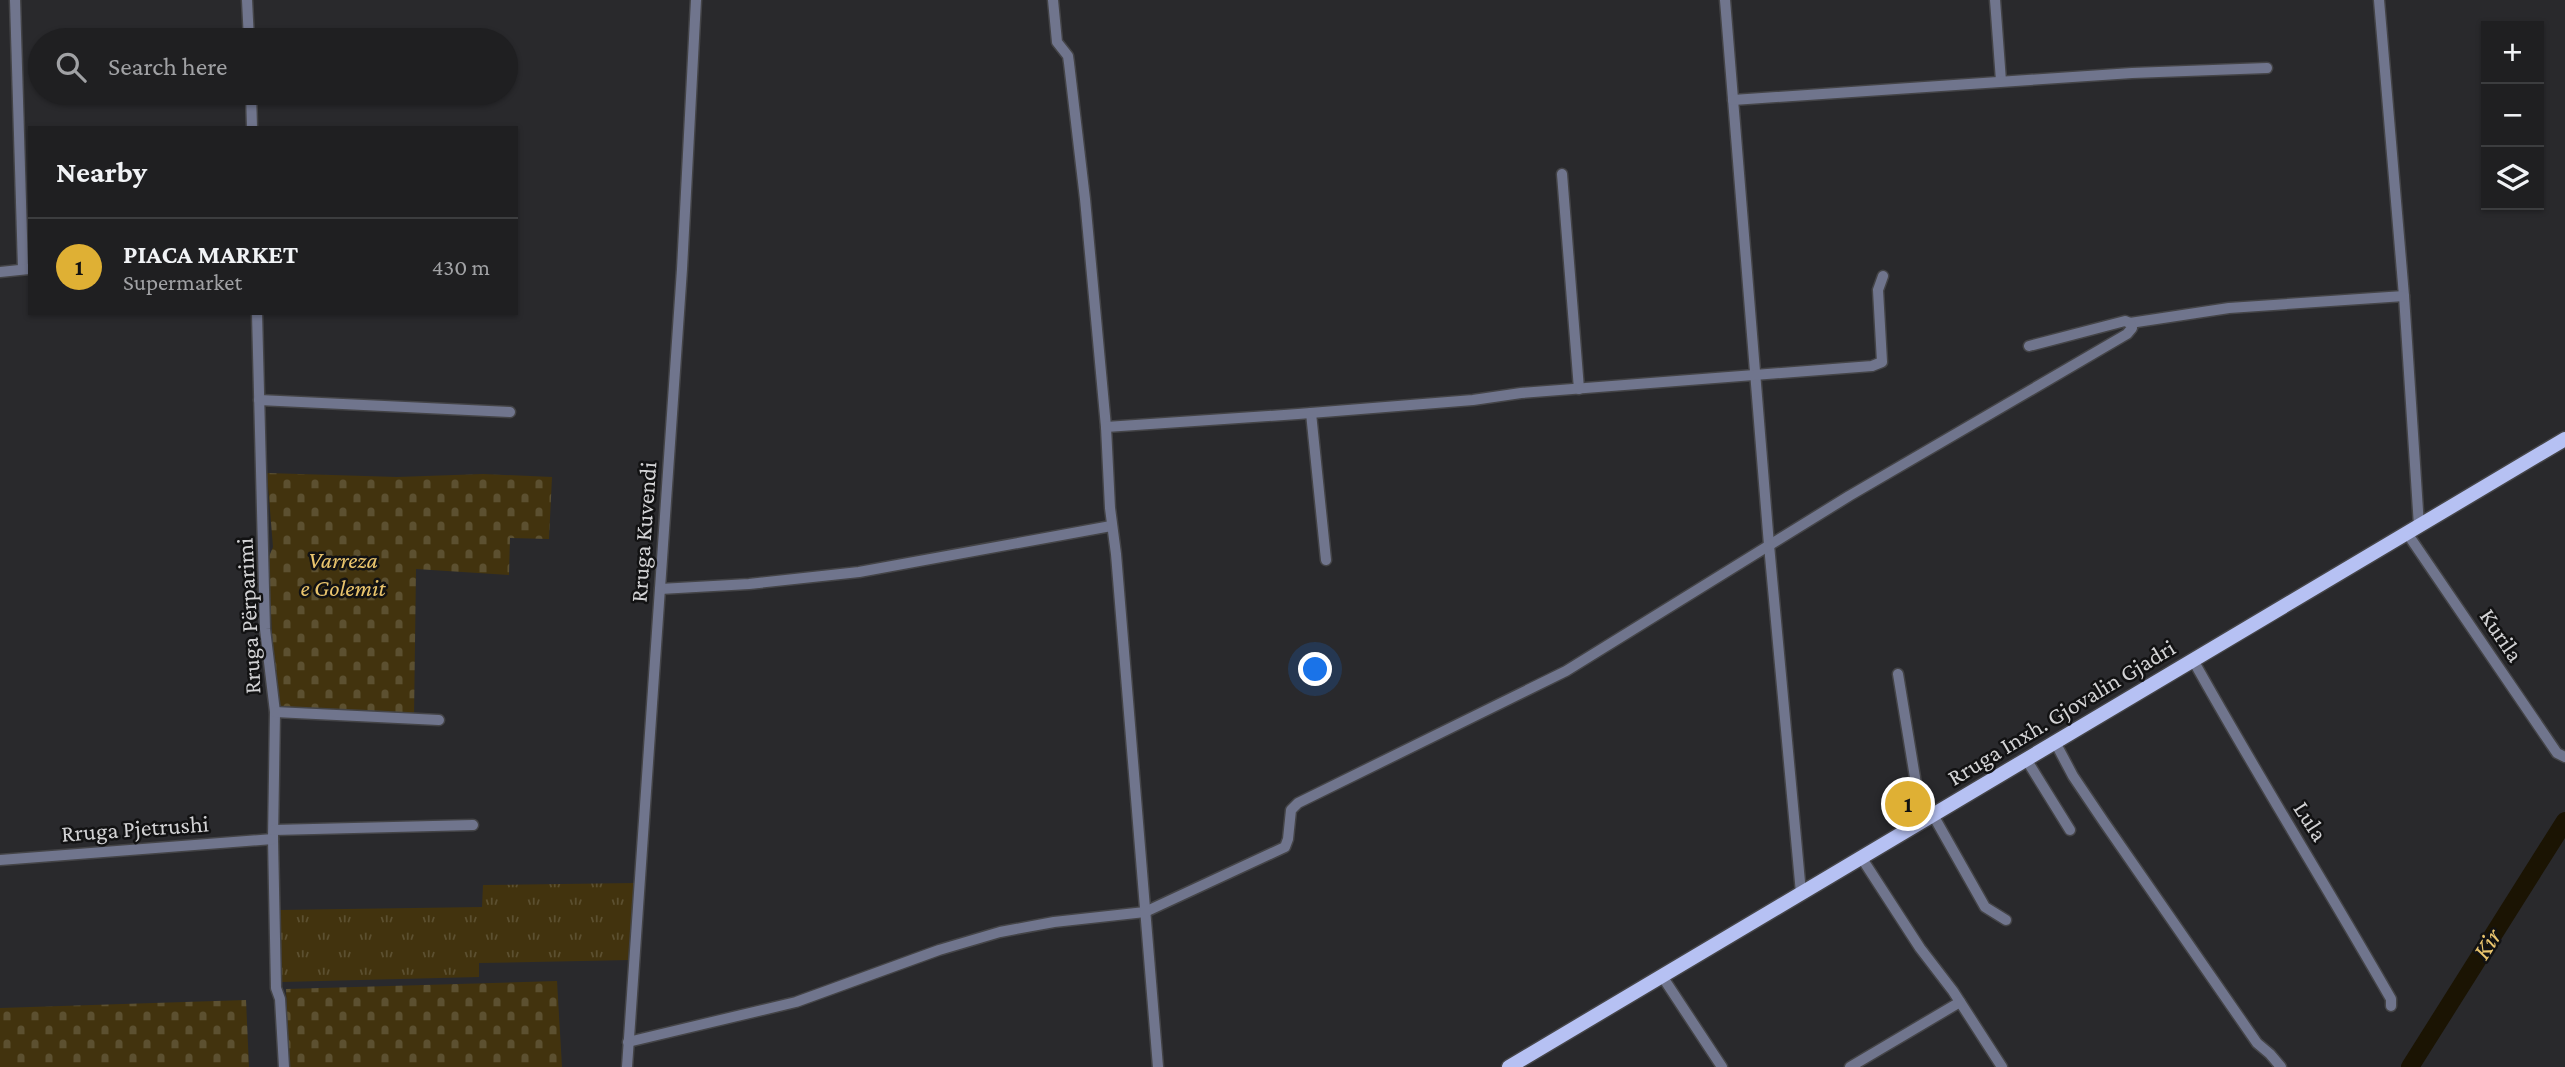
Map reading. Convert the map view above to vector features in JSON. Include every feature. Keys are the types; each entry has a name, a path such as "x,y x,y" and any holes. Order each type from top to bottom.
{"main road":[{"name":"Rruga Inxh. Gjovalin Gjadri","path":"1508,1067 2565,439"}],"street":[{"path":"0,272 26,269 15,0"},
{"path":"247,0 248,28"},
{"name":"Rruga Kuvendi","path":"627,1067 682,269 696,0"},
{"path":"1053,0 1057,42 1069,63 1085,199 1158,1067"},
{"path":"1725,0 1769,545 1801,893"},
{"path":"1995,0 2001,81"},
{"path":"2379,0 2404,296 2413,529"},
{"path":"1733,100 2001,81 2267,68"},
{"path":"251,105 252,126"},
{"path":"1562,174 1579,389"},
{"path":"1106,427 1311,413 1872,366 1882,362 1878,290 1883,276"},
{"path":"2029,346 2125,321 2130,323 2229,308 2404,296"},
{"name":"Rruga Përparimi","path":"257,315 265,629 275,712 276,988 280,999 284,1067"},
{"path":"628,1042 796,1002 928,954 1000,932 1055,922 1145,912 1285,847 1291,810 1298,803 1566,671 1769,545 2127,334 2132,328 2130,323"},
{"path":"259,400 510,412"},
{"path":"1311,413 1326,560"},
{"path":"660,589 773,582 859,572 1111,526"},
{"name":"Kurila","path":"2413,529 2557,753 2565,757"},
{"name":"Lula","path":"2193,660 2246,755 2296,840 2305,849 2391,999 2390,1006"},
{"path":"1898,674 1927,818 1985,907 2006,920"},
{"path":"275,712 439,720"},
{"path":"2055,742 2081,788 2158,902 2257,1043 2281,1067"},
{"path":"2026,759 2070,830"},
{"path":"274,834 473,825"},
{"name":"Rruga Pjetrushi","path":"0,860 274,834"},
{"path":"1861,858 1920,948 1961,1002 2002,1067"},
{"path":"1662,976 1722,1067"},
{"path":"1850,1067 1961,1002"}],"green space":[{"name":"Varreza e Golemit","path":"267,473 397,477 483,474 552,477 549,539 510,538 509,575 416,569 414,717 276,707 268,559 273,547"},
{"path":"635,883 630,960 479,963 479,977 281,982 278,910 482,907 483,885"},
{"path":"557,981 562,1067 289,1067 286,989"},
{"path":"246,1000 249,1067 0,1067 0,1008"}],"waterway":[{"name":"Kir","path":"2410,1067 2565,821"}],"place":[{"name":"PIACA MARKET","path":"1908,804"}]}
